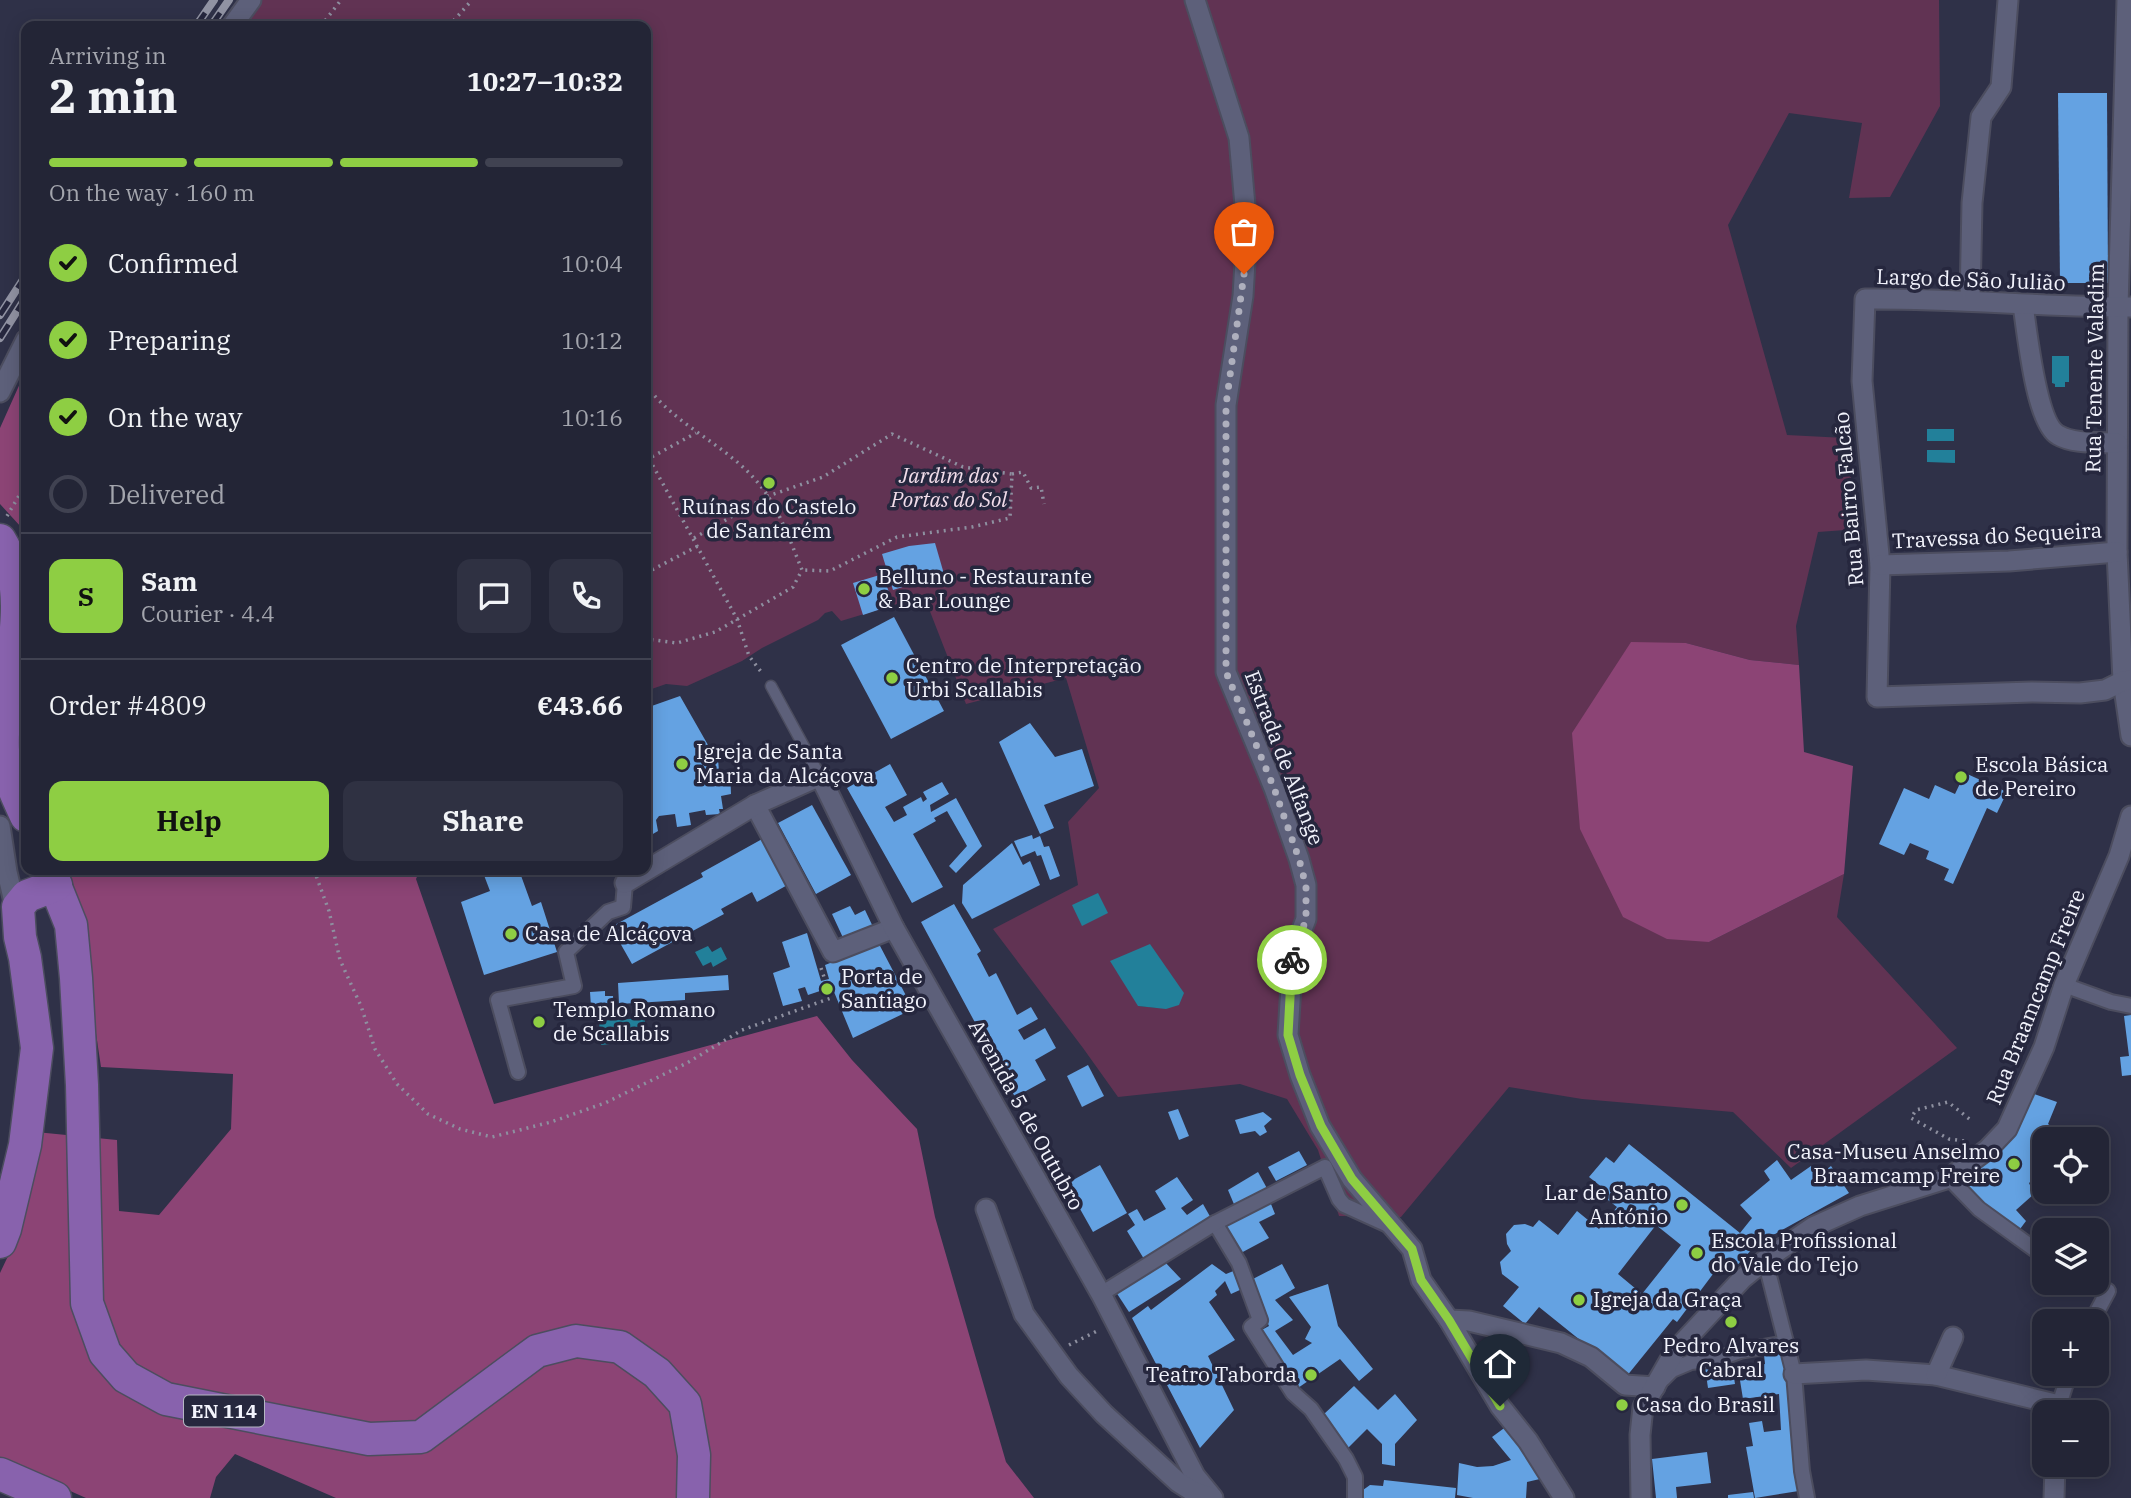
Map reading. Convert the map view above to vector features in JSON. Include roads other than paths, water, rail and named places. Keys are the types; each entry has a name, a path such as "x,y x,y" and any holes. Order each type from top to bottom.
{"main road":[{"path":"0,540 14,573 16,599 2,752 21,805"},
{"path":"0,1242 25,1145 37,1048 17,916 18,907 27,896 53,877"},
{"name":"EN 114","path":"53,877 71,925 76,978 87,1303 106,1353 126,1377 166,1399 369,1439 421,1437 537,1351 576,1341 620,1347 657,1373 685,1404 694,1455 694,1498"},
{"path":"0,1474 55,1498"}],"street":[{"path":"236,21 251,0"},
{"name":"Estrada de Alfange","path":"1195,0 1239,138 1247,228 1243,296 1226,405 1226,672 1274,788 1306,886 1306,919 1293,953 1288,1035 1300,1075 1321,1126 1352,1179 1412,1249 1421,1280 1449,1320 1500,1406 1528,1441 1564,1498"},
{"path":"1970,300 1972,203 1981,117 2001,87 2008,0"},
{"name":"Rua Tenente Valadim","path":"2127,0 2125,307 2117,443 2117,552 2131,736"},
{"name":"Largo de São Julião","path":"1865,299 1970,300 2023,305 2125,307"},
{"name":"Rua Bairro Falcão","path":"1865,299 1862,381 1880,565 1877,696 2080,693 2105,690 2127,681"},
{"path":"2023,305 2036,388 2051,430 2066,439 2117,443"},
{"path":"0,392 21,350"},
{"name":"Travessa do Sequeira","path":"1880,565 2009,561 2117,552"},
{"path":"0,787 2,752"},
{"path":"651,868 755,806 820,776"},
{"name":"Avenida 5 de Outubro","path":"820,776 894,928 1101,1294 1195,1476 1212,1497"},
{"path":"755,806 833,952 894,928"},
{"name":"Rua Braamcamp Freire","path":"1641,1498 1643,1407 1675,1351 1742,1279 1765,1259 1813,1227 1836,1216 1949,1178 1988,1149 2007,1129 2044,1047 2064,985 2119,856 2131,816"},
{"path":"0,826 17,916"},
{"path":"518,1072 498,1000 574,986 566,952 608,912 623,906 625,883 639,875"},
{"path":"2064,985 2111,1002 2131,1006"},
{"path":"1101,1294 1215,1223 1325,1167 1339,1199 1345,1205 1392,1226"},
{"path":"1949,1178 1979,1209 2032,1247"},
{"path":"986,1209 1024,1314 1069,1376 1104,1414 1178,1482 1212,1497"},
{"path":"1215,1223 1239,1263 1260,1320 1251,1327 1293,1393 1311,1409 1346,1459 1355,1477 1355,1498"},
{"path":"1765,1259 1794,1374 1802,1471 1807,1498"},
{"path":"1449,1320 1469,1321 1561,1343 1591,1357 1625,1385 1655,1387 1672,1370 1691,1362 1718,1359 1740,1351 1787,1343"},
{"path":"1936,1376 1953,1337"},
{"path":"1794,1374 1866,1370 1936,1376 2032,1402"},
{"path":"2054,1498 2055,1477"}],"lane":[{"path":"771,687 820,776"}],"water":[{"path":"2052,356 2069,356 2069,382 2065,382 2065,387 2055,387 2052,383"},
{"path":"1927,429 1954,429 1954,441 1927,441"},
{"path":"1927,450 1955,450 1955,463 1927,462"},
{"path":"1098,893 1108,913 1082,926 1072,905"},
{"path":"1150,944 1184,993 1179,1005 1166,1009 1138,1006 1110,961"},
{"path":"708,946 712,952 721,947 727,959 713,967 711,962 703,966 695,952"},
{"path":"645,1018 645,1028 636,1031 621,1043 601,1045 599,1021"}],"railway":[{"path":"199,21 214,0"},
{"path":"214,21 229,0"},
{"path":"0,315 21,283"},
{"path":"0,338 21,305"}],"place":[{"name":"Ruínas do Castelo de Santarém","path":"769,483"},
{"name":"Belluno - Restaurante & Bar Lounge","path":"864,589"},
{"name":"Centro de Interpretação Urbi Scallabis","path":"892,678"},
{"name":"Igreja de Santa Maria da Alcáçova","path":"682,764"},
{"name":"Escola Básica de Pereiro","path":"1961,777"},
{"name":"Casa de Alcáçova","path":"511,934"},
{"name":"Porta de Santiago","path":"827,989"},
{"name":"Templo Romano de Scallabis","path":"539,1022"},
{"name":"Casa-Museu Anselmo Braamcamp Freire","path":"2014,1164"},
{"name":"Lar de Santo António","path":"1682,1205"},
{"name":"Escola Profissional do Vale do Tejo","path":"1697,1253"},
{"name":"Igreja da Graça","path":"1579,1300"},
{"name":"Pedro Alvares Cabral","path":"1731,1322"},
{"name":"Teatro Taborda","path":"1311,1375"},
{"name":"Casa do Brasil","path":"1622,1405"}],"park label":[{"name":"Jardim das Portas do Sol","path":"949,488"}]}
